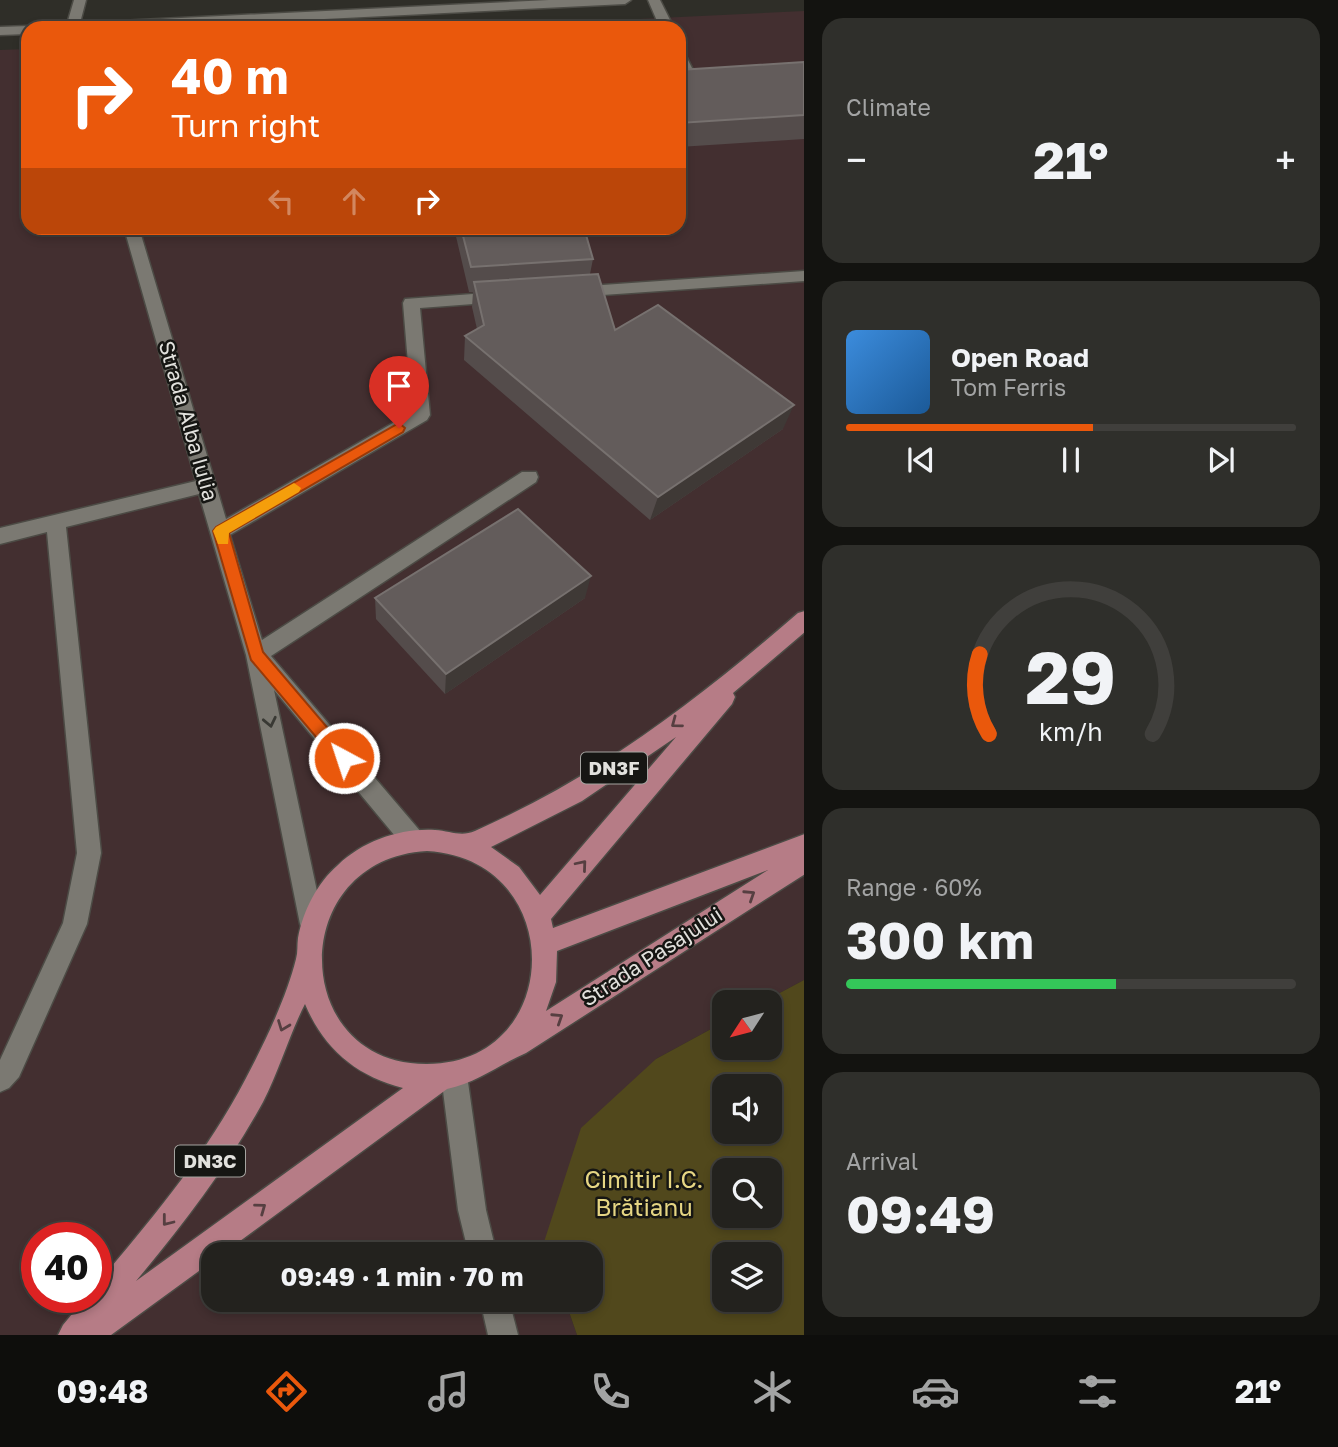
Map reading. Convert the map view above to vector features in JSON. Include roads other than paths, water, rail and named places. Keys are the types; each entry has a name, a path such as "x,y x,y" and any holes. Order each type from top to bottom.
{"main road":[{"name":"DN3F","path":"465,847 587,786 637,753 750,667 804,619"},
{"name":"DN3F","path":"537,917 750,667"},
{"path":"413,841 448,842 465,847 492,861 516,882 537,917 544,944 545,972 540,1000 523,1030 501,1054 471,1071 446,1077 402,1076 365,1061 335,1034 316,1000 307,962 312,924 327,892 350,867 380,849 413,841"},
{"name":"Strada Pasajului","path":"544,944 804,845"},
{"name":"Strada Pasajului","path":"501,1054 804,860"},
{"name":"DN3C","path":"73,1335 170,1218 228,1134 273,1053 307,962"},
{"path":"87,1335 446,1077"}],"street":[{"path":"73,21 80,0"},
{"path":"210,21 625,0"},
{"path":"654,0 664,21"},
{"path":"0,31 21,30"},
{"name":"Strada Alba Iulia","path":"133,235 256,655 312,924"},
{"path":"560,293 804,276"},
{"path":"221,531 421,415 411,303 520,296"},
{"path":"256,655 528,477"},
{"path":"0,536 207,485"},
{"path":"0,1079 10,1068 75,924 89,853 56,522"},
{"name":"Strada Alba Iulia","path":"256,655 413,841"},
{"path":"446,1077 480,1242"},
{"path":"497,1312 503,1335"}],"park label":[{"name":"Cimitir I.C. Brătianu","path":"644,1194"}]}
